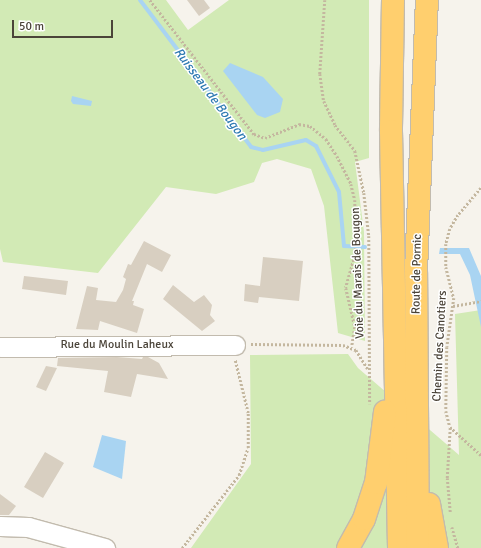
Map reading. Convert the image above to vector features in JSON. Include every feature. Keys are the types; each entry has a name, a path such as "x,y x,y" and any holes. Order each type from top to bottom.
{"highway":[{"name":"Route de Pornic","path":"393,0 391,131 399,548"},
{"name":"Route de Pornic","path":"418,548 416,474 416,272 427,0"},
{"path":"424,77 436,58 441,0"},
{"path":"348,548 364,519 377,477 386,403 386,359 396,331"},
{"path":"416,474 428,495 430,522 437,548"}],"street":[{"name":"Rue du Moulin Laheux","path":"0,347 235,345"},
{"path":"0,526 28,527 105,548"}],"path":[{"path":"150,0 254,134 264,138 299,124 310,126 326,139 351,184 355,200 356,252 346,288 355,327 352,348"},
{"name":"Voie du Marais de Bougon","path":"324,0 320,74 324,101 335,124 355,151 364,193 369,236 370,406"},
{"name":"Chemin des Canotiers","path":"450,514 447,478 450,427 446,411 447,347 453,306 453,287 446,267 446,244 450,229 458,215 481,188"},
{"path":"453,306 481,302"},
{"path":"182,548 239,476 248,448 248,413 236,369 235,345 310,343 352,348 360,354 369,370"},
{"path":"450,427 473,450 481,455"},
{"path":"451,521 458,548"}],"green space":[{"path":"0,0 166,0 188,30 229,0 369,0 369,158 355,162 364,232 365,341 338,333 324,206 311,169 277,159 262,163 254,182 216,194 166,187 98,273 3,262 0,249"},
{"path":"481,310 481,548 191,548 251,464 250,355 348,354 358,368 459,455 455,314"}],"water":[{"path":"230,63 263,77 283,99 280,112 265,118 257,115 223,71"},
{"path":"72,96 92,101 91,106 73,104 71,101"},
{"path":"440,248 469,248 481,276 481,327 470,275 460,254 439,254"},
{"path":"102,435 126,441 122,479 93,467"}],"building":[{"path":"187,0 204,0 210,8 199,16"},
{"path":"144,241 171,255 162,272 147,264 132,301 134,301 133,305 144,309 137,333 100,321 98,330 76,329 87,286 98,288 96,300 116,302 123,290 126,279 123,277 128,264 131,265"},
{"path":"263,257 303,261 299,301 259,297 258,303 244,301 245,284 260,286"},
{"path":"24,276 68,281 66,295 22,289"},
{"path":"173,285 194,302 204,295 212,305 210,315 215,321 202,331 163,299"},
{"path":"117,357 142,359 143,357 148,357 159,363 168,379 137,374 131,397 104,392 108,371 57,366 58,358"},
{"path":"46,366 57,368 46,391 36,387"},
{"path":"45,452 64,463 43,498 24,487"},
{"path":"0,494 16,506 9,515 0,515"}],"waterway":[{"name":"Ruisseau de Bougon","path":"140,0 251,147 263,150 306,140 316,146 339,192 344,246 365,247"}]}
